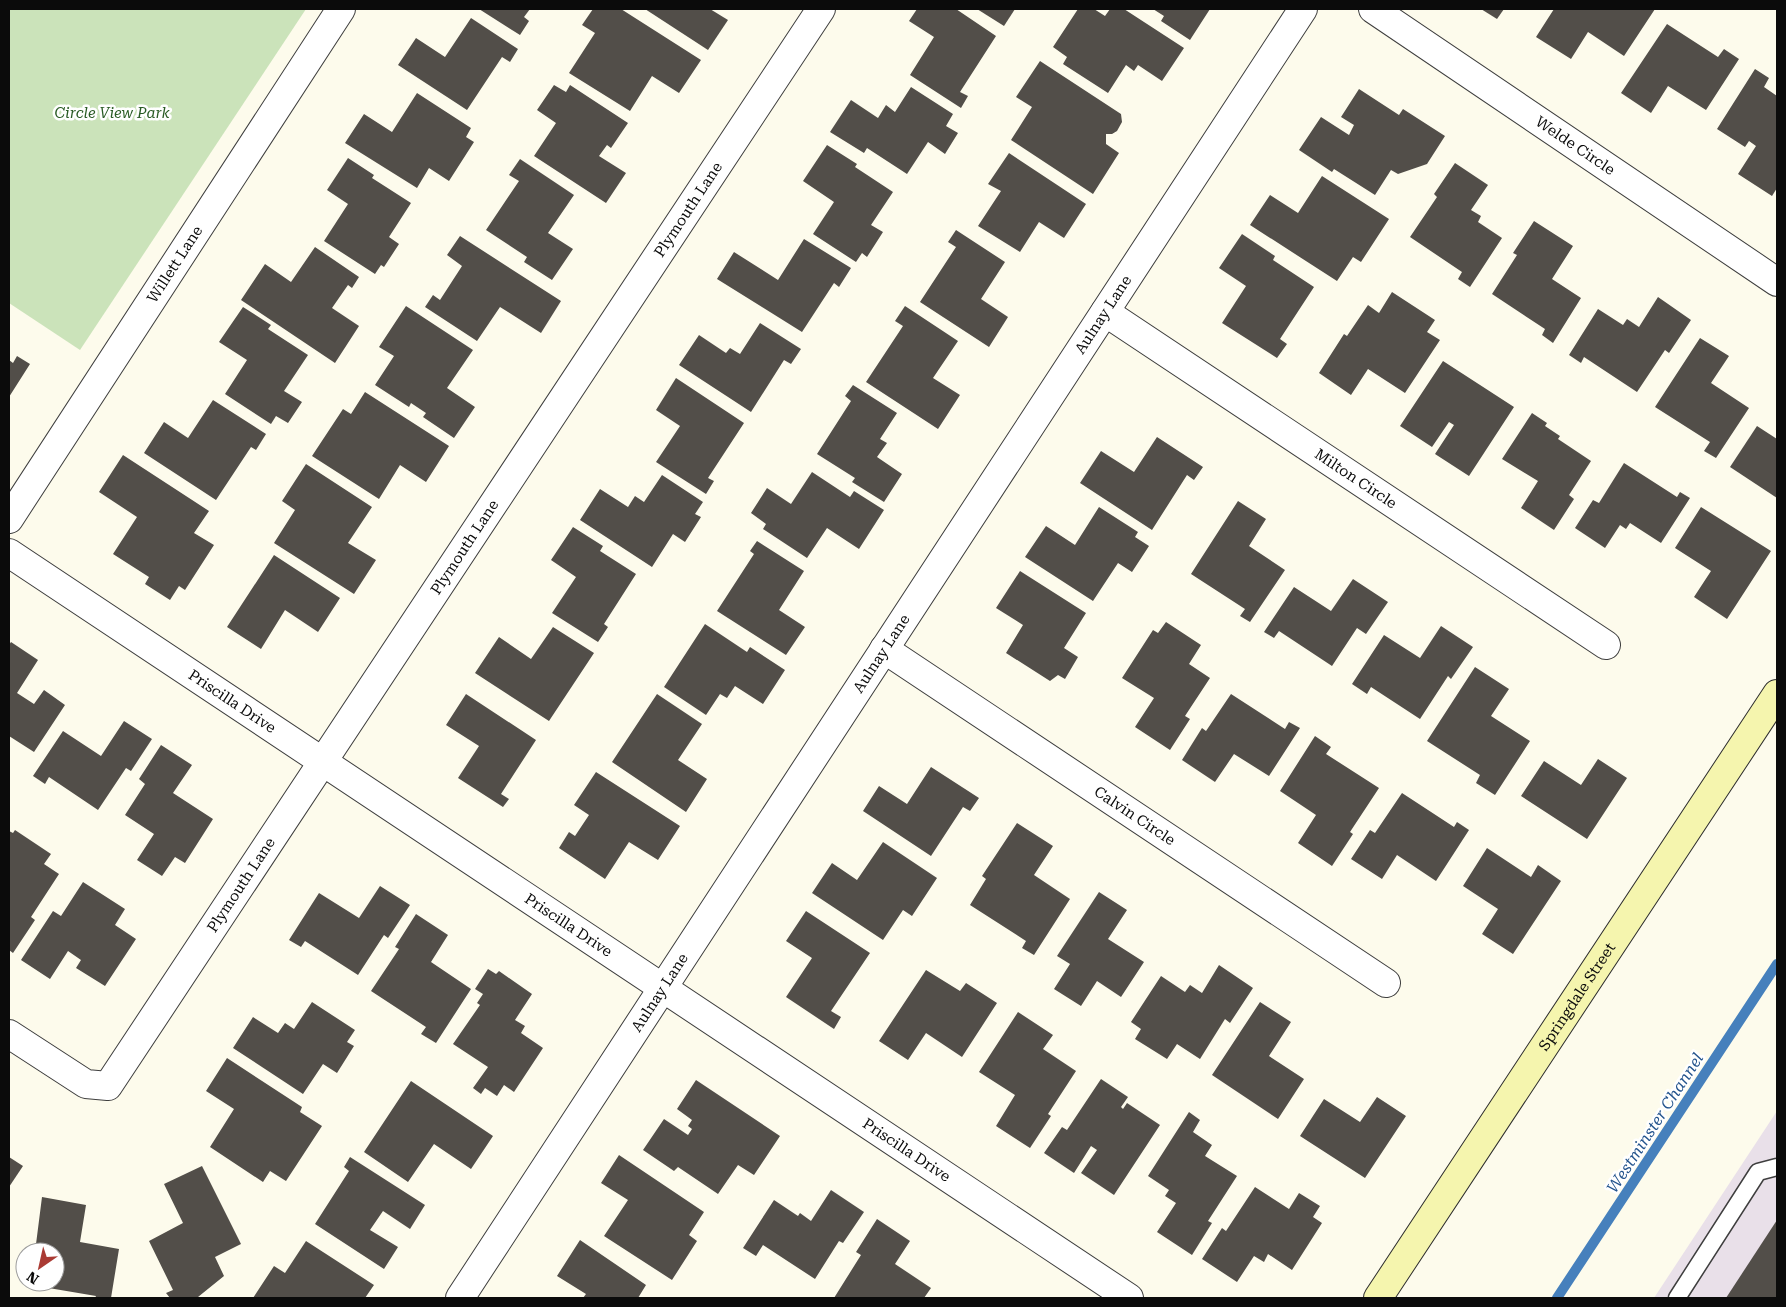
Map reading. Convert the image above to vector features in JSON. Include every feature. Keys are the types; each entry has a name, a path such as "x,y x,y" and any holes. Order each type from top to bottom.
{"main road":[{"name":"Springdale Street","path":"1378,1298 1777,694"}],"street":[{"name":"Willett Lane","path":"9,519 341,9"},
{"name":"Plymouth Lane","path":"9,1034 86,1084 108,1086 821,9"},
{"name":"Aulnay Lane","path":"460,1298 1303,9"},
{"name":"Welde Circle","path":"1372,9 1777,282"},
{"name":"Milton Circle","path":"1105,312 1606,645"},
{"name":"Priscilla Drive","path":"9,552 1129,1298"},
{"name":"Calvin Circle","path":"884,649 1386,983"}],"lane":[{"path":"1677,1298 1758,1172 1777,1167"}],"shaded area":[{"path":"1777,1111 1777,1298 1654,1298"}],"green space":[{"name":"Circle View Park","path":"9,9 306,9 80,350 9,303"}],"building":[{"path":"479,9 530,9 524,17 529,21 520,35"},
{"path":"593,9 621,9 701,60 679,93 652,76 630,111 569,73 595,33 582,25"},
{"path":"645,9 710,9 728,20 708,50"},
{"path":"917,9 956,9 996,36 960,92 968,96 961,108 910,75 934,37 909,21"},
{"path":"977,9 1015,9 1004,26"},
{"path":"1078,9 1094,9 1105,16 1110,9 1124,9 1184,48 1162,81 1138,65 1134,71 1126,65 1108,93 1063,64 1067,57 1053,47"},
{"path":"1153,9 1210,9 1190,40 1161,21 1164,16"},
{"path":"1481,9 1504,9 1497,19"},
{"path":"1554,9 1655,9 1624,56 1588,32 1571,59 1536,37"},
{"path":"471,18 518,49 510,62 502,57 467,110 398,65 416,38 445,57"},
{"path":"1667,24 1718,57 1724,49 1739,59 1706,110 1668,86 1651,113 1621,93"},
{"path":"1040,61 1121,114 1122,122 1117,131 1112,134 1106,134 1106,144 1119,153 1093,194 1011,140 1032,107 1016,97"},
{"path":"1755,69 1769,78 1764,87 1777,96 1777,188 1772,196 1738,174 1756,146 1749,141 1745,147 1717,129"},
{"path":"554,85 566,92 570,85 628,123 611,148 607,145 599,156 626,173 606,203 534,156 556,123 537,110"},
{"path":"911,87 953,114 946,126 958,133 945,154 928,142 907,174 867,148 864,153 830,132 851,100 878,118 886,105 895,112"},
{"path":"1359,89 1399,115 1403,109 1445,136 1427,164 1398,174 1391,170 1375,195 1334,169 1332,172 1299,150 1321,117 1349,135 1354,125 1341,117"},
{"path":"417,93 471,128 466,137 474,142 449,181 429,168 417,188 345,143 364,114 392,132"},
{"path":"827,145 857,164 855,167 893,192 871,225 883,232 867,257 862,253 856,262 813,234 834,202 803,181"},
{"path":"1009,153 1086,204 1064,238 1039,222 1020,252 978,226 1001,191 988,184"},
{"path":"348,158 374,175 372,178 411,203 389,237 399,244 384,267 381,265 375,274 324,241 348,204 327,190"},
{"path":"520,159 574,195 548,233 573,249 552,280 524,262 527,257 486,230 519,181 509,175"},
{"path":"1455,163 1488,185 1471,210 1481,216 1478,222 1502,238 1470,287 1458,279 1462,272 1410,237 1437,197 1434,194"},
{"path":"1322,176 1389,219 1361,262 1353,257 1337,281 1250,225 1270,195 1298,213"},
{"path":"1534,221 1573,246 1552,279 1581,298 1553,343 1542,335 1545,329 1492,294 1517,255 1513,253"},
{"path":"956,230 1005,262 981,299 1008,317 989,347 920,302 956,247 948,242"},
{"path":"1242,234 1275,256 1273,260 1314,287 1280,339 1287,344 1277,358 1222,323 1246,286 1219,268"},
{"path":"460,236 561,301 541,333 500,307 477,341 425,307 433,295 440,300 462,266 447,255"},
{"path":"804,239 851,268 839,287 834,283 802,332 717,279 734,252 778,280"},
{"path":"315,247 359,277 352,288 348,285 332,308 359,326 335,363 241,300 265,264 291,282"},
{"path":"1392,292 1435,320 1427,332 1440,340 1405,393 1368,369 1351,395 1319,373 1344,334 1347,336 1368,305 1379,313"},
{"path":"1658,297 1691,320 1669,353 1665,350 1637,392 1584,357 1581,363 1569,355 1598,309 1623,325 1627,319 1639,327"},
{"path":"406,306 473,350 447,388 475,407 454,438 423,417 426,413 411,403 409,407 375,385 394,356 379,347"},
{"path":"905,306 958,341 933,378 960,395 938,429 866,382 903,326 895,321"},
{"path":"243,307 271,325 268,329 308,355 284,391 302,402 288,423 276,416 271,424 225,394 247,360 219,342"},
{"path":"760,323 801,349 791,364 784,360 751,412 679,365 699,335 726,353 730,348 740,354"},
{"path":"1700,338 1729,356 1711,383 1749,408 1716,458 1704,451 1710,442 1655,407"},
{"path":"17,356 30,364 9,397 9,360 13,363"},
{"path":"1443,361 1514,407 1469,476 1435,454 1454,425 1449,422 1432,447 1400,426"},
{"path":"676,378 744,423 708,478 714,481 706,494 656,462 680,426 656,410"},
{"path":"853,385 897,413 880,439 887,443 877,457 902,474 884,502 852,482 855,478 817,454 851,401 845,396"},
{"path":"365,392 449,446 426,482 400,465 379,499 312,456 343,409 351,414"},
{"path":"213,400 266,434 256,450 251,447 216,500 144,453 164,422 188,438"},
{"path":"1532,413 1547,423 1545,426 1560,436 1558,439 1591,461 1569,495 1574,499 1554,530 1521,508 1538,481 1502,459"},
{"path":"1757,426 1777,439 1777,498 1730,467"},
{"path":"1157,437 1203,467 1194,480 1187,475 1152,530 1080,483 1101,451 1134,472"},
{"path":"123,455 209,511 194,533 214,545 185,590 179,586 170,600 145,584 149,577 113,554 137,517 99,492"},
{"path":"1624,463 1677,497 1680,492 1690,498 1661,543 1630,523 1626,529 1620,525 1605,548 1575,528 1593,500 1599,503"},
{"path":"306,464 372,507 348,543 376,560 354,594 274,543 295,510 282,501"},
{"path":"812,472 850,497 854,491 884,510 859,549 827,528 807,558 763,529 766,524 751,513 767,488 791,504"},
{"path":"662,475 703,502 695,514 701,517 685,542 673,534 652,567 580,520 600,489 628,507 635,496 644,502"},
{"path":"1238,501 1266,519 1249,546 1285,570 1250,622 1240,616 1245,609 1191,574"},
{"path":"1099,507 1138,532 1135,537 1149,546 1132,572 1118,563 1093,601 1025,557 1046,526 1075,545"},
{"path":"1701,507 1771,551 1727,619 1694,597 1711,571 1675,548"},
{"path":"573,527 603,546 600,551 636,574 604,624 608,627 598,642 552,613 576,577 551,560"},
{"path":"757,541 804,571 779,610 805,627 786,655 717,611 754,554 750,551"},
{"path":"274,555 340,598 318,632 285,610 261,649 227,627"},
{"path":"1020,571 1086,613 1064,648 1078,657 1065,679 1058,675 1050,681 1006,653 1023,625 996,608"},
{"path":"1353,579 1388,602 1366,634 1357,628 1332,666 1279,631 1274,638 1264,632 1294,587 1331,611"},
{"path":"1166,622 1201,645 1189,664 1210,678 1185,716 1190,719 1170,750 1135,727 1154,698 1122,678 1153,630 1158,633"},
{"path":"705,624 747,652 750,647 785,670 763,704 735,686 727,698 720,694 706,715 664,687"},
{"path":"1441,626 1473,647 1451,679 1448,676 1420,719 1371,687 1367,694 1352,684 1384,635 1420,658"},
{"path":"553,627 594,653 549,721 475,673 499,637 531,659"},
{"path":"11,642 38,660 17,693 34,704 44,690 65,705 34,752 9,736 9,645"},
{"path":"1475,667 1509,689 1491,716 1530,741 1495,795 1476,783 1480,775 1427,741"},
{"path":"466,694 536,740 501,794 509,799 503,807 458,778 479,746 446,725"},
{"path":"657,694 702,724 678,760 707,779 686,812 612,762"},
{"path":"1231,694 1285,729 1289,722 1300,728 1269,776 1234,754 1215,782 1182,760 1202,728 1206,731"},
{"path":"124,721 152,739 131,771 126,768 98,810 49,777 45,784 33,776 63,731 101,756"},
{"path":"1315,736 1331,747 1326,754 1379,788 1350,832 1353,834 1332,866 1298,843 1316,815 1280,791"},
{"path":"161,745 192,765 173,793 213,819 185,863 175,857 162,876 137,860 154,834 125,815 145,784 139,779"},
{"path":"1598,759 1627,778 1587,839 1521,796 1544,761 1581,785"},
{"path":"931,767 979,798 970,811 963,807 931,856 863,811 879,786 907,804"},
{"path":"596,772 680,826 658,860 629,842 605,879 559,848 569,832 575,836 589,815 574,805"},
{"path":"1402,793 1454,827 1457,822 1469,830 1436,881 1397,855 1382,879 1351,859 1370,830 1375,833"},
{"path":"1017,823 1053,846 1034,875 1070,899 1034,955 1022,948 1026,941 970,905 986,879 982,876"},
{"path":"15,830 51,854 44,864 59,874 31,917 35,920 13,953 9,950 9,831 13,833"},
{"path":"883,842 937,878 912,916 903,910 883,940 812,893 832,863 857,880"},
{"path":"1487,848 1531,877 1538,865 1561,881 1513,954 1482,934 1498,909 1463,886"},
{"path":"83,882 125,909 115,925 136,939 105,986 76,968 81,960 68,951 50,979 21,960 53,911 61,916"},
{"path":"380,886 410,905 388,938 384,935 358,975 305,941 301,947 289,940 319,893 359,918"},
{"path":"1099,892 1127,910 1108,939 1144,962 1121,997 1097,981 1081,1006 1054,989 1070,964 1057,956"},
{"path":"806,911 870,953 831,1011 841,1017 834,1029 786,997 812,958 786,941"},
{"path":"416,914 448,935 431,962 471,989 436,1043 421,1034 426,1027 371,991 399,949 395,947"},
{"path":"1219,965 1253,988 1230,1023 1225,1019 1200,1059 1177,1044 1167,1059 1135,1039 1141,1029 1131,1022 1161,976 1185,992 1190,985 1202,993"},
{"path":"488,969 496,974 499,971 532,994 515,1020 525,1026 521,1033 543,1048 514,1092 504,1085 497,1096 485,1088 481,1094 473,1088 488,1067 453,1044 480,1005 477,1003 483,994 475,989"},
{"path":"926,970 960,991 966,983 997,1003 962,1057 926,1033 908,1060 879,1041"},
{"path":"312,1002 355,1030 347,1042 354,1046 337,1073 323,1064 303,1094 233,1048 253,1017 278,1033 285,1023 294,1029"},
{"path":"1260,1002 1291,1022 1269,1056 1304,1079 1278,1119 1212,1075"},
{"path":"1018,1012 1053,1035 1043,1049 1076,1071 1048,1114 1051,1116 1030,1148 996,1126 1015,1095 979,1072"},
{"path":"227,1058 302,1107 300,1112 322,1126 286,1181 270,1171 263,1182 210,1147 234,1109 206,1091"},
{"path":"1101,1079 1128,1097 1121,1107 1123,1109 1127,1103 1160,1125 1114,1195 1081,1173 1097,1150 1091,1146 1074,1173 1044,1153 1062,1127 1067,1130"},
{"path":"696,1080 780,1136 754,1175 738,1165 718,1194 678,1167 674,1171 643,1150 664,1119 688,1135 692,1129 688,1126 692,1120 677,1109"},
{"path":"411,1081 493,1136 471,1169 434,1144 408,1182 364,1152"},
{"path":"1377,1097 1406,1116 1365,1178 1300,1136 1324,1099 1360,1122"},
{"path":"1189,1112 1200,1120 1193,1132 1212,1145 1205,1156 1237,1176 1208,1221 1212,1223 1192,1255 1157,1232 1176,1203 1165,1196 1169,1190 1148,1176"},
{"path":"619,1155 704,1212 689,1235 697,1241 672,1280 604,1236 628,1200 601,1183"},
{"path":"9,1157 23,1166 9,1187"},
{"path":"350,1157 425,1205 410,1229 383,1211 370,1230 398,1247 384,1269 315,1224 349,1171 344,1167"},
{"path":"202,1166 241,1244 215,1257 224,1276 198,1297 170,1298 166,1293 173,1290 149,1241 183,1223 164,1184"},
{"path":"1255,1187 1289,1209 1299,1193 1320,1206 1313,1217 1322,1223 1292,1270 1268,1254 1264,1262 1254,1256 1237,1282 1202,1259 1222,1228 1226,1231"},
{"path":"831,1190 864,1212 843,1243 839,1241 815,1279 763,1245 756,1256 743,1248 774,1200 798,1216 800,1213 811,1221"},
{"path":"42,1197 86,1205 80,1242 119,1249 111,1298 95,1298 96,1296 65,1291 65,1242 36,1242"},
{"path":"877,1219 910,1241 895,1264 931,1288 924,1298 834,1298 861,1255 856,1252"},
{"path":"1777,1220 1777,1298 1726,1298"},
{"path":"580,1240 646,1285 638,1298 583,1298 586,1294 557,1276"},
{"path":"306,1241 374,1285 365,1298 253,1298 274,1266 285,1273"}],"waterway":[{"name":"Westminster Channel","path":"1557,1298 1777,964"}]}
